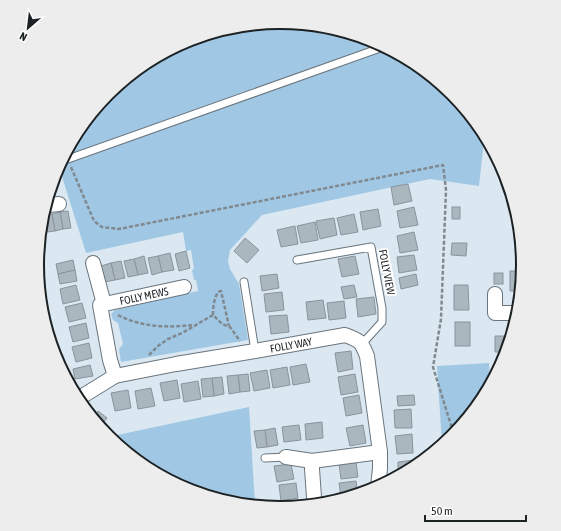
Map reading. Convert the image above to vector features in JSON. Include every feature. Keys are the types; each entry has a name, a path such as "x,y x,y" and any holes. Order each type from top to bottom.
{"street":[{"name":"FOLLY MEWS","path":"94,263 104,304"},
{"name":"FOLLY MEWS","path":"115,376 110,360 100,305 184,287"},
{"path":"495,294 495,313 512,313"},
{"name":"FOLLY WAY","path":"83,396 115,376 176,364 345,335 362,344"},
{"path":"362,344 367,356 380,452 379,481"},
{"path":"286,456 312,461 380,452"},
{"path":"312,461 314,499"}],"lane":[{"path":"69,158 376,49"},
{"name":"FOLLY VIEW","path":"297,260 371,247 382,308 382,322 362,344"},
{"path":"244,282 249,352"},
{"path":"265,458 286,456"}],"path":[{"path":"68,160 94,220 102,227 119,229 443,165 446,190 441,319 433,367 452,429"},
{"path":"230,327 222,324 213,315 215,296 221,291 230,327 249,352"},
{"path":"104,304 114,313 136,323 160,327 195,325"},
{"path":"137,372 148,355 158,346 213,315"}],"shaded area":[{"path":"280,29 296,30 311,31 342,37 371,47 385,53 412,69 448,98 468,122 484,145 479,186 430,179 262,215 230,250 228,261 230,269 239,284 248,340 121,362 119,349 123,344 118,323 113,320 111,314 115,310 198,291 192,270 194,269 191,250 186,251 183,232 86,253 62,176 68,161 84,134 113,98 149,69 176,53 219,37 250,31"},
{"path":"489,363 490,376 477,397 448,433 442,438 437,366"},
{"path":"249,407 255,500 219,494 176,478 149,462 116,435"}],"building":[{"path":"408,184 412,201 394,205 391,187"},
{"path":"414,207 418,225 400,228 397,211"},
{"path":"452,207 460,207 460,219 452,219"},
{"path":"378,209 381,226 363,230 360,212"},
{"path":"68,211 71,228 63,229 60,212"},
{"path":"60,212 63,229 55,231 52,214"},
{"path":"50,214 52,214 55,231 47,232"},
{"path":"354,214 358,232 341,235 337,218"},
{"path":"334,218 337,235 320,239 316,221"},
{"path":"315,222 318,240 301,243 297,226"},
{"path":"295,226 298,244 281,247 277,230"},
{"path":"414,232 418,250 400,253 397,236"},
{"path":"245,238 259,250 247,263 234,251"},
{"path":"452,243 467,243 466,256 451,255"},
{"path":"186,251 190,268 179,271 175,254"},
{"path":"170,253 174,270 162,272 158,256"},
{"path":"414,255 417,270 399,273 397,257"},
{"path":"144,256 148,273 138,275 134,259"},
{"path":"158,256 162,272 152,275 148,258"},
{"path":"355,256 359,274 342,277 338,259"},
{"path":"134,259 138,275 128,277 124,261"},
{"path":"73,260 75,270 58,274 56,264"},
{"path":"121,261 125,278 115,280 111,263"},
{"path":"111,263 115,280 104,282 101,266"},
{"path":"75,270 77,281 60,284 58,274"},
{"path":"510,271 517,271 515,291 510,291"},
{"path":"494,273 503,273 503,284 494,284"},
{"path":"277,274 279,288 262,291 260,276"},
{"path":"416,274 418,285 401,289 399,278"},
{"path":"76,285 80,300 63,304 60,289"},
{"path":"354,285 357,297 344,299 341,287"},
{"path":"454,285 468,285 469,310 454,310"},
{"path":"282,292 284,310 266,312 264,294"},
{"path":"374,297 376,314 358,317 356,299"},
{"path":"323,300 326,318 308,320 306,302"},
{"path":"344,301 346,318 329,320 327,303"},
{"path":"82,303 86,318 69,322 65,307"},
{"path":"287,315 289,332 271,334 269,316"},
{"path":"455,322 470,322 470,346 455,346"},
{"path":"86,323 89,338 73,342 69,327"},
{"path":"495,336 506,336 500,352 495,352"},
{"path":"89,343 92,358 76,362 72,347"},
{"path":"351,351 353,369 338,372 335,353"},
{"path":"306,364 310,382 293,385 290,367"},
{"path":"90,365 93,376 75,379 73,369"},
{"path":"287,367 290,385 273,388 270,370"},
{"path":"267,370 270,388 254,391 250,373"},
{"path":"248,374 250,391 240,392 238,375"},
{"path":"355,374 358,392 341,395 338,377"},
{"path":"238,375 240,392 229,394 227,376"},
{"path":"222,377 224,394 214,396 212,378"},
{"path":"212,378 214,396 203,397 201,379"},
{"path":"177,380 180,398 164,401 160,383"},
{"path":"198,381 201,399 184,402 181,384"},
{"path":"151,388 155,406 138,409 135,391"},
{"path":"128,390 131,408 115,411 111,393"},
{"path":"359,395 362,413 346,416 343,398"},
{"path":"414,395 415,405 398,406 397,396"},
{"path":"411,409 412,428 395,428 394,410"},
{"path":"98,411 107,418 104,422 103,421 96,413"},
{"path":"322,422 323,438 306,440 305,424"},
{"path":"299,425 301,440 284,442 282,427"},
{"path":"363,425 366,443 350,446 346,428"},
{"path":"275,428 278,445 267,447 265,430"},
{"path":"265,430 267,447 257,448 254,431"},
{"path":"412,434 413,453 397,454 395,436"},
{"path":"414,460 398,471 398,462"},
{"path":"356,462 358,477 341,479 339,464"},
{"path":"291,464 294,479 277,482 274,466"},
{"path":"356,481 357,489 341,494 339,483"},
{"path":"296,483 298,498 281,501 279,485"}]}
